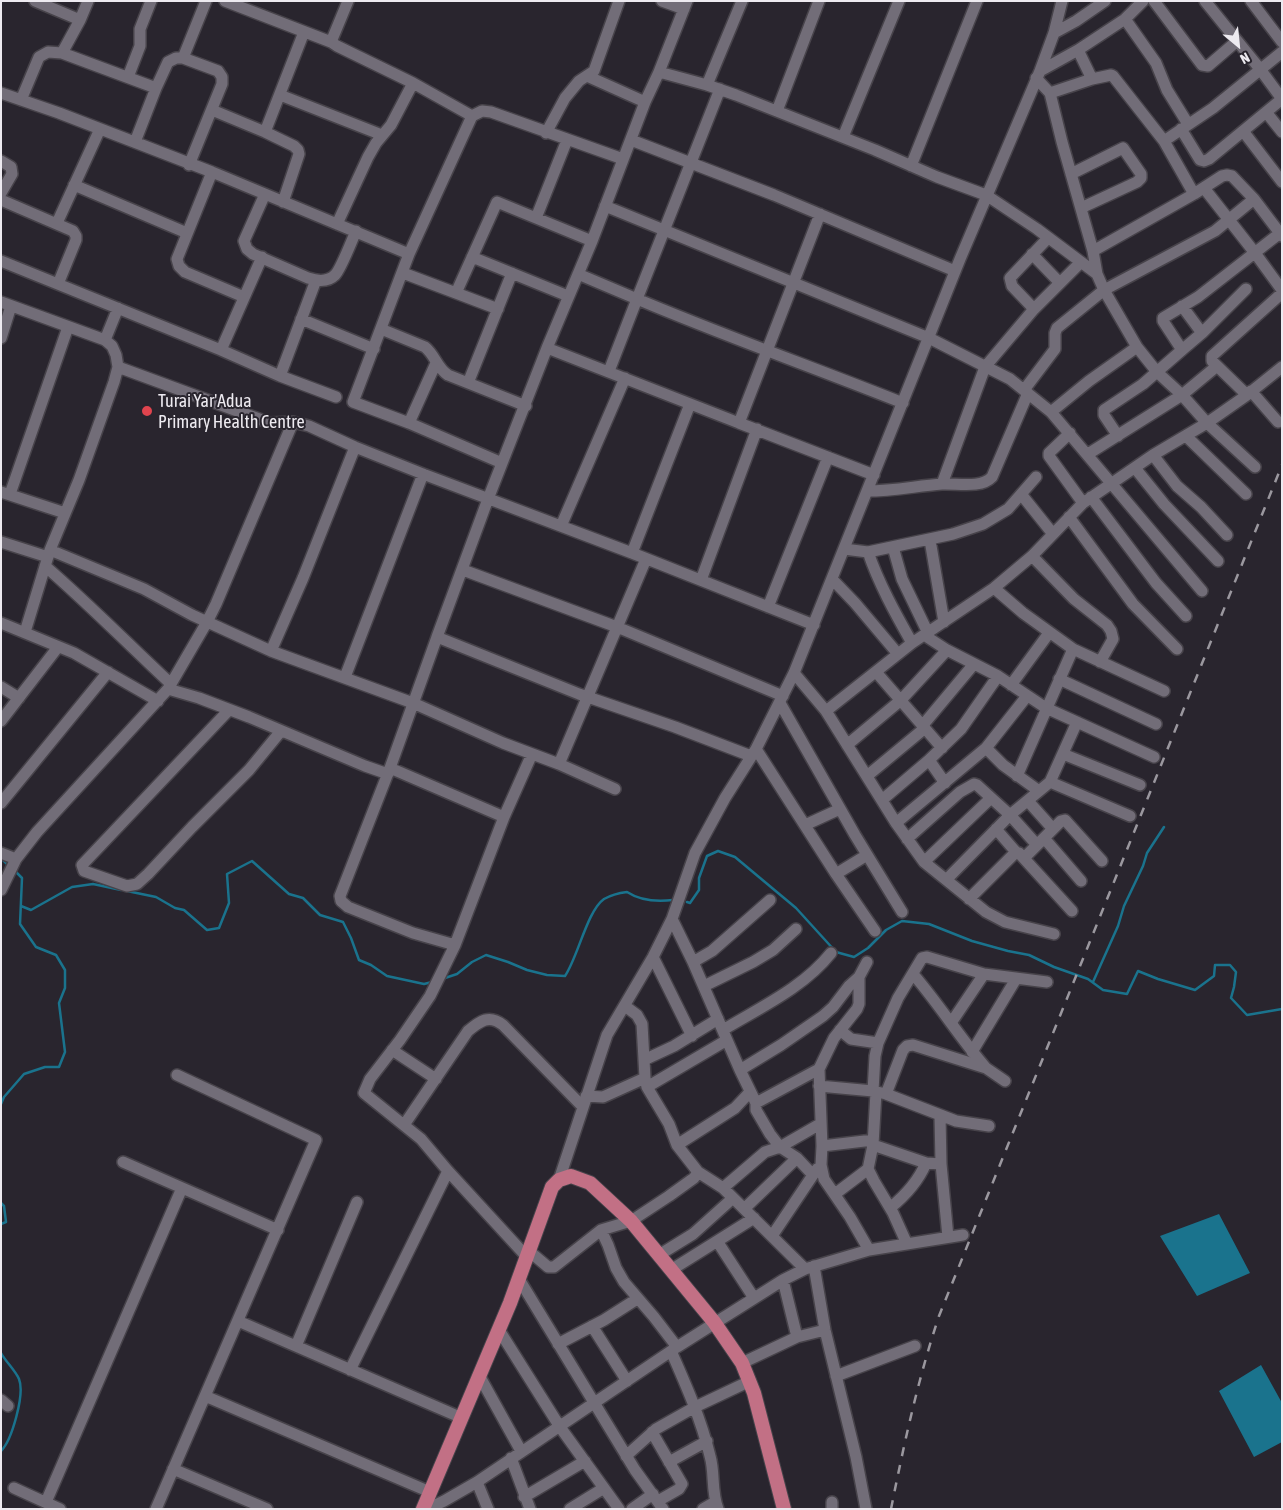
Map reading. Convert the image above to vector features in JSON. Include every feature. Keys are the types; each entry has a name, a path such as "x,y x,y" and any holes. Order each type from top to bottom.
{"main road":[{"path":"423,1509 499,1330 552,1187 559,1180 571,1176 590,1183 631,1220 714,1322 742,1363 754,1393 784,1509"}],"street":[{"path":"34,1 80,20"},
{"path":"62,53 88,1"},
{"path":"128,77 140,46 140,29 151,1"},
{"path":"183,58 206,1"},
{"path":"331,42 348,1"},
{"path":"546,133 565,98 579,81 594,71 619,1"},
{"path":"455,945 413,933 348,907 341,901 340,896 389,771 488,499 685,5 662,1"},
{"path":"707,85 742,1"},
{"path":"777,112 819,1"},
{"path":"843,137 898,1"},
{"path":"911,166 978,1"},
{"path":"559,1180 607,1035 653,957 672,919 695,853 725,798 754,753 794,673 986,195 1038,75 1054,33 1062,1"},
{"path":"1054,33 1076,21 1105,1"},
{"path":"1038,75 1125,19 1143,1"},
{"path":"1154,1 1202,65 1208,66 1237,41"},
{"path":"1125,19 1156,63 1200,160 1204,161 1209,159 1282,99 1205,1"},
{"path":"1251,1 1282,42"},
{"path":"229,2 331,42 413,83 472,116"},
{"path":"265,132 304,32"},
{"path":"1078,50 1092,79"},
{"path":"21,100 39,57 48,52 62,53 156,88"},
{"path":"1164,141 1213,108 1282,52"},
{"path":"135,142 168,62 176,58 183,58 218,71 222,77 222,84 189,165"},
{"path":"659,72 720,89 986,195 1097,274"},
{"path":"1038,75 1050,93 1093,252 1097,274 1104,290 1137,347 1157,372 1255,467"},
{"path":"586,76 645,102"},
{"path":"1050,93 1092,79 1113,76 1164,141 1199,191 1230,220 1255,253 1282,292 1212,356 1212,361 1249,393 1278,422"},
{"path":"337,224 368,157 391,125 413,83"},
{"path":"609,371 720,89"},
{"path":"1,93 135,142 189,165 212,172 409,254"},
{"path":"280,95 382,136"},
{"path":"212,110 265,132 298,150 299,154 283,202"},
{"path":"502,463 409,423 353,402 409,254 472,116 482,111 492,112 623,160"},
{"path":"1266,112 1282,132"},
{"path":"57,223 100,129"},
{"path":"1243,131 1282,182"},
{"path":"536,218 567,140"},
{"path":"631,140 820,214 955,271"},
{"path":"1071,174 1121,148 1124,148 1141,174 1141,178 1137,182 1081,208"},
{"path":"1,161 11,167 12,174 1,193"},
{"path":"212,172 176,259 178,266 186,272 244,297"},
{"path":"1093,252 1222,176 1232,176 1254,199 1281,234 1198,297 1163,318 1163,321 1182,350"},
{"path":"74,185 187,233"},
{"path":"265,194 244,242 247,248 253,254 316,280 326,280 336,274 356,231"},
{"path":"868,491 899,490 942,484 969,484 988,481 992,477 1026,391 1055,349 1055,333 1057,328 1104,290 1215,231 1254,199"},
{"path":"1,200 73,231 76,240 58,284"},
{"path":"456,293 497,202 592,241"},
{"path":"605,206 930,338 1010,379 1051,412 1070,433 1202,592"},
{"path":"739,423 820,214"},
{"path":"1034,309 1010,282 1010,278 1048,238"},
{"path":"1032,254 1060,283"},
{"path":"472,256 568,296"},
{"path":"221,350 262,257"},
{"path":"1,261 221,350 280,376 336,397"},
{"path":"942,484 985,367 1034,309 1081,262"},
{"path":"403,273 498,309"},
{"path":"468,383 512,273"},
{"path":"578,274 708,329 903,403"},
{"path":"280,376 316,280"},
{"path":"1118,436 1104,415 1104,410 1126,397 1157,372 1202,333 1246,288"},
{"path":"1,338 6,304 106,340 112,346 118,367 109,398 48,558 25,632"},
{"path":"1182,306 1202,333"},
{"path":"106,340 118,308"},
{"path":"301,319 374,349"},
{"path":"65,513 6,493 68,327"},
{"path":"381,329 425,347 429,350 442,371 526,406"},
{"path":"1051,412 1089,380 1137,347"},
{"path":"547,348 874,475"},
{"path":"409,423 436,363"},
{"path":"1088,454 1182,395 1217,366"},
{"path":"118,367 270,423 293,422 314,428 354,447 814,625"},
{"path":"826,711 912,643 994,588 1032,556 1087,500 1153,455 1207,422 1282,367"},
{"path":"562,526 625,378"},
{"path":"632,553 690,404"},
{"path":"1,890 14,862 38,832 170,687 207,622 293,422"},
{"path":"701,580 757,429"},
{"path":"1070,433 1049,456 1186,616"},
{"path":"1186,436 1246,494"},
{"path":"271,651 303,578 354,447"},
{"path":"1153,455 1178,486 1227,535"},
{"path":"768,607 828,457"},
{"path":"1135,468 1164,504 1218,561"},
{"path":"345,677 423,474"},
{"path":"844,549 868,552 930,540 983,524 1008,509 1036,477"},
{"path":"1021,494 1053,534"},
{"path":"1069,517 1133,604 1177,649"},
{"path":"930,540 944,622"},
{"path":"1,542 144,589 207,622 271,651 413,703 503,743 559,764 616,789"},
{"path":"893,547 902,580 926,634 946,650 998,676 1046,708 1154,757"},
{"path":"868,552 874,569 912,643"},
{"path":"1032,556 1074,600 1108,625 1113,639 1100,662"},
{"path":"48,558 90,605 170,687 365,766 389,771 504,817"},
{"path":"559,764 646,559"},
{"path":"463,570 617,628 782,699 840,809 902,912"},
{"path":"832,579 898,654"},
{"path":"994,588 1073,649 1164,691"},
{"path":"886,640 900,621"},
{"path":"1,623 74,653 158,701"},
{"path":"1011,685 1050,633"},
{"path":"437,637 588,698 754,753 875,931"},
{"path":"1,721 58,647"},
{"path":"1017,776 1073,649"},
{"path":"848,745 901,700 946,650"},
{"path":"867,776 924,727 974,664"},
{"path":"1,803 108,672"},
{"path":"876,672 942,748"},
{"path":"794,673 826,711 896,823 924,862 986,912 1005,922 1054,934"},
{"path":"882,800 929,760 961,729 998,676"},
{"path":"1059,680 1156,724"},
{"path":"1,687 19,698"},
{"path":"896,823 986,748 1027,696"},
{"path":"229,710 82,865 84,871 127,886 137,884 249,770 280,731"},
{"path":"947,879 1010,815 1050,782 1077,722"},
{"path":"986,748 1003,765 1040,791"},
{"path":"532,754 504,817 455,945 430,996 370,1079 364,1093 421,1139 448,1171 528,1254 550,1268 564,1260 601,1230 631,1220 669,1196 694,1178 698,1172"},
{"path":"1063,754 1140,785"},
{"path":"929,760 945,783"},
{"path":"1050,782 1130,816"},
{"path":"907,839 960,792 969,786 978,785 1010,815 1045,838"},
{"path":"924,862 991,798"},
{"path":"1028,801 1045,838 1081,881"},
{"path":"805,826 840,809"},
{"path":"969,899 1020,855 1045,838 1061,821 1065,820 1102,861"},
{"path":"996,829 1072,911"},
{"path":"1,853 14,862"},
{"path":"836,874 867,855"},
{"path":"693,962 712,950 770,900"},
{"path":"672,919 704,986 753,1098 756,1110 780,1147 798,1158 813,1175"},
{"path":"704,986 774,950 796,929"},
{"path":"584,1102 646,1082 723,1030 796,987 819,968 831,953"},
{"path":"653,957 692,1036"},
{"path":"907,1244 897,1220 868,1169 878,1092 875,1056 878,1043 898,998 919,961 926,957 984,974 1047,982"},
{"path":"740,1070 823,1016 859,977 867,962"},
{"path":"913,974 933,997 972,1052 986,1068 1005,1081"},
{"path":"951,1023 984,974"},
{"path":"859,977 857,1009 834,1038 818,1069 822,1146 821,1165 824,1179 850,1217 869,1250"},
{"path":"972,1052 1016,978"},
{"path":"625,1006 637,1015 642,1024 646,1082 669,1124 677,1145 698,1172 723,1188 772,1236 810,1268 856,1457 866,1509"},
{"path":"404,1125 468,1031 478,1022 490,1019 503,1024 584,1102"},
{"path":"644,1060 692,1036 723,1030"},
{"path":"840,1030 851,1039 878,1043"},
{"path":"878,1092 903,1050 908,1046 986,1068"},
{"path":"392,1050 436,1079"},
{"path":"677,1145 753,1098 818,1069"},
{"path":"156,1509 316,1140 177,1075"},
{"path":"819,1086 878,1092 956,1121 989,1126"},
{"path":"940,1116 941,1164 948,1238"},
{"path":"723,1188 765,1152 780,1147 820,1124"},
{"path":"822,1146 873,1142 926,1163 941,1164"},
{"path":"744,1209 798,1158"},
{"path":"123,1162 278,1230"},
{"path":"890,1208 914,1186 926,1163"},
{"path":"772,1236 821,1165"},
{"path":"835,1194 868,1169"},
{"path":"350,1370 448,1171"},
{"path":"46,1502 182,1188"},
{"path":"660,1255 693,1234 732,1198"},
{"path":"296,1346 357,1202"},
{"path":"671,1270 754,1218"},
{"path":"601,1230 616,1268 624,1282 654,1317 674,1349 707,1441 712,1461 712,1487 716,1505 703,1509"},
{"path":"428,1509 477,1482 714,1322 783,1280 810,1268 869,1250 964,1235"},
{"path":"717,1241 754,1298"},
{"path":"519,1279 626,1456 658,1501"},
{"path":"783,1280 797,1337"},
{"path":"558,1344 638,1299"},
{"path":"238,1321 462,1418"},
{"path":"592,1326 627,1381"},
{"path":"499,1330 560,1427 619,1509"},
{"path":"742,1363 797,1337 825,1330"},
{"path":"836,1376 915,1346"},
{"path":"480,1377 516,1454 524,1497 530,1509"},
{"path":"626,1456 652,1432 695,1407 750,1381"},
{"path":"205,1396 430,1492"},
{"path":"632,1509 658,1501 681,1487 682,1484 652,1432"},
{"path":"669,1462 707,1441"},
{"path":"524,1497 585,1461"},
{"path":"173,1469 267,1509"},
{"path":"477,1482 488,1509"},
{"path":"14,1488 60,1509"},
{"path":"570,1509 604,1488"}],"water":[{"path":"1219,1214 1250,1273 1197,1296 1160,1236"},
{"path":"1261,1365 1282,1403 1282,1442 1254,1457 1219,1391"}],"waterway":[{"path":"1093,982 1147,853 1164,827"},
{"path":"687,902 690,903 699,890 699,878 707,856 718,851 735,857 796,908 836,952 854,957 868,948 886,930 902,921 929,924 972,941 1029,955 1054,967 1088,979 1103,990 1127,994 1138,971 1195,990 1214,976 1215,965 1230,965 1236,972 1231,998 1247,1015 1282,1009"},
{"path":"1,858 9,866"},
{"path":"127,891 156,897 175,908 184,910 207,930 219,928 229,903 227,874 252,861 289,894 303,898 320,915 343,922 359,960 371,965 387,976 424,984 432,982"},
{"path":"1,1104 4,1097 24,1074 45,1067 59,1067 65,1052 59,1003 65,988 65,970 56,955 36,947 20,924 22,878 15,871"},
{"path":"21,906 31,910 72,887 93,884 121,890"},
{"path":"442,979 457,974 472,962 486,955 527,970 547,975 565,976 593,913 604,899 615,894 627,892 649,900 673,900"},
{"path":"1,1203 4,1206 6,1222 1,1224"},
{"path":"1,1353 19,1379 20,1386 19,1405 13,1427 1,1451"}],"railway":[{"path":"891,1509 912,1412 939,1316 1282,465"}],"place":[{"name":"Turai Yar'Adua Primary Health Centre","path":"147,411"}]}
